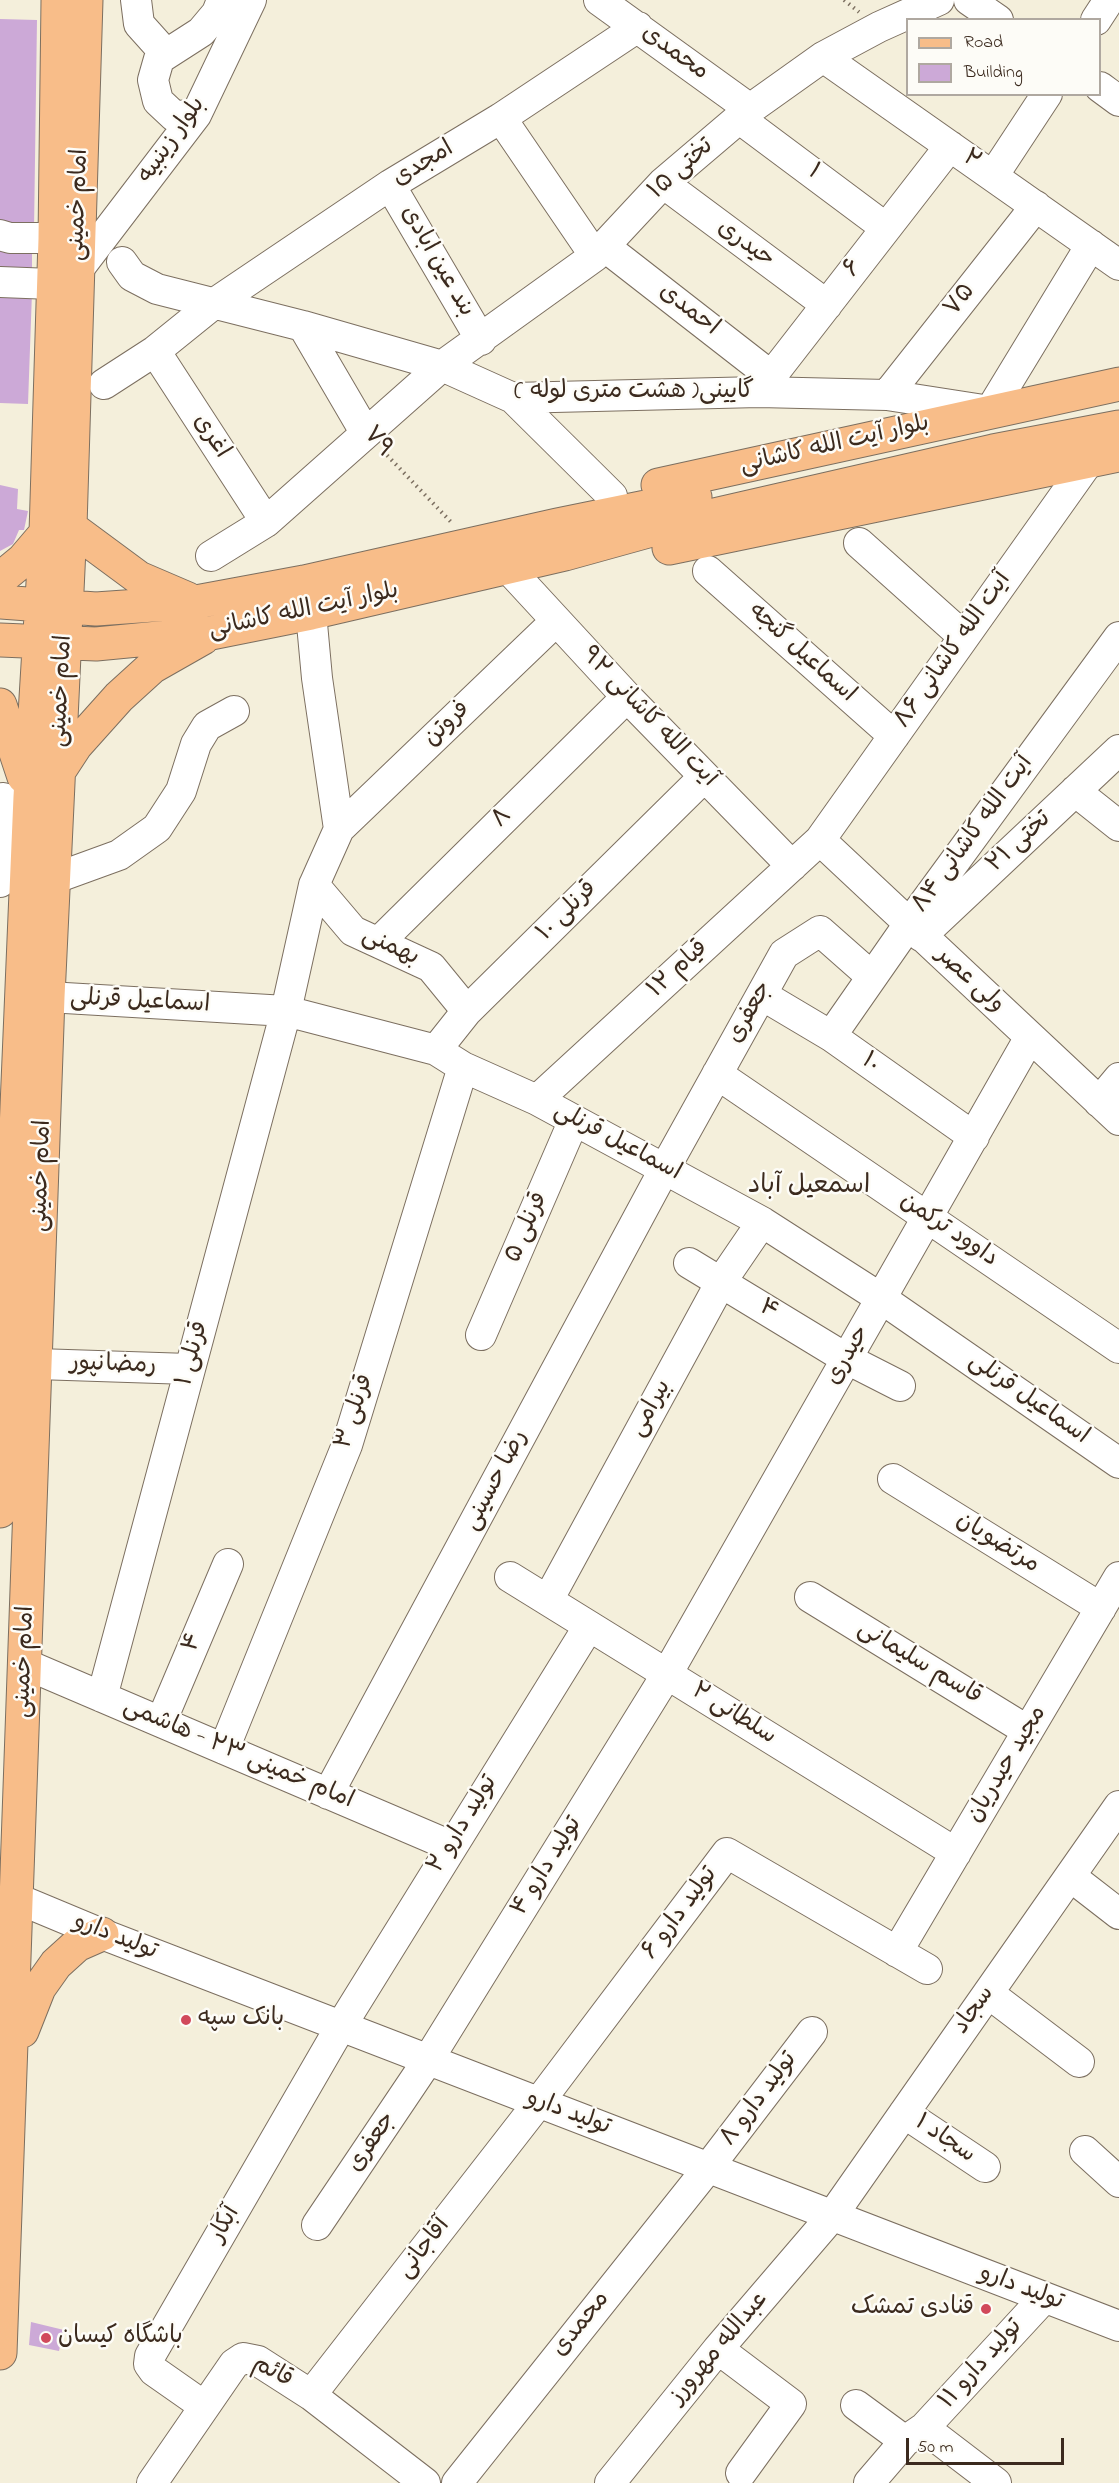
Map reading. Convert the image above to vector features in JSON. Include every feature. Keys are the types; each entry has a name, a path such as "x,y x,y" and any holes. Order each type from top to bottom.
{"main road":[{"name":"امام خمینی","path":"58,0 67,238"},
{"name":"امام خمینی","path":"0,2353 4,2200 13,2055 48,997 59,771 53,643 65,278 86,0"},
{"name":"بلوار آیت الله کاشانی","path":"0,603 96,609 196,602 304,582 472,544 561,539 666,526 991,431 1119,384"},
{"path":"991,431 1119,406"},
{"path":"991,431 1119,427"},
{"name":"بلوار آیت الله کاشانی","path":"0,640 96,644 211,633 311,613 507,567 561,539 612,496 991,431"},
{"name":"بلوار آیت الله کاشانی","path":"561,539 663,549 1104,458"},
{"path":"0,579 58,530 139,578 196,602"},
{"path":"59,771 76,745 119,697 152,668 211,633"},
{"name":"امام خمینی","path":"0,1511 11,798 53,643"},
{"path":"0,705 11,798"},
{"path":"13,2055 39,1988 56,1964 77,1945 102,1934"}],"street":[{"path":"136,0 140,24 165,53"},
{"path":"196,115 174,116 158,101 153,80 159,59 165,53 201,32 217,13 222,0"},
{"name":"بلوار زینبیه","path":"65,278 196,115 251,0"},
{"name":"محمدی","path":"599,0 638,27 745,114"},
{"name":"تختی ۱۵","path":"211,556 266,522 364,432 442,366 481,340 600,251 663,183 745,114 823,57 879,27 939,0"},
{"path":"969,0 995,18"},
{"path":"1097,18 1109,0"},
{"name":"امجدی","path":"105,384 154,351 212,305 390,185 501,118 638,27"},
{"name":"۲","path":"823,57 1119,265"},
{"path":"1101,88 1119,101"},
{"path":"993,176 1046,96"},
{"name":"۱","path":"745,114 886,228"},
{"name":"احمدی","path":"501,118 600,251 765,384"},
{"name":"۶","path":"765,384 950,146"},
{"name":"حیدری","path":"663,183 827,305"},
{"name":"بند عین ابادی","path":"390,185 481,340"},
{"name":"۷۵","path":"887,395 1036,206"},
{"path":"0,235 10,238 67,238"},
{"path":"991,431 1091,245"},
{"name":"گایینی( هشت متری لوله )","path":"122,262 132,276 157,289 212,305 303,326 442,366 513,398 765,384 887,395 991,431"},
{"path":"0,282 65,278"},
{"name":"۷۹","path":"303,326 364,432"},
{"name":"اغری","path":"154,351 266,522"},
{"path":"513,398 612,496"},
{"name":"آیت الله کاشانی ۸۶","path":"820,840 964,637 1104,458"},
{"path":"859,543 964,637"},
{"name":"آیت الله کاشانی ۹۲","path":"507,567 627,697 792,866"},
{"name":"اسماعیل گنجه","path":"708,571 894,736"},
{"path":"311,613 317,678 339,829"},
{"name":"فروتن","path":"339,829 556,621"},
{"name":"آیت الله کاشانی ۸۴","path":"831,1036 871,976 915,930 1119,637"},
{"name":"۸","path":"379,942 627,697"},
{"path":"53,879 119,855 157,828 181,791 196,744 207,726 234,711"},
{"name":"تختی ۲۱","path":"915,930 1119,750"},
{"name":"قرنلی ۱۰","path":"436,1050 467,1011 704,777"},
{"path":"1075,791 1119,825"},
{"name":"امام خمینی","path":"0,882 11,798"},
{"name":"قرنلی ۱","path":"102,1696 286,1011 314,885 339,829"},
{"name":"ولی عصر","path":"820,840 1109,1111"},
{"name":"۱۲ قیام","path":"537,1100 820,840"},
{"name":"بهمنی","path":"314,885 353,931 431,967 467,1011"},
{"name":"جعفری","path":"665,1168 784,954 820,931 871,976"},
{"name":"۱۰","path":"762,995 831,1036 974,1137"},
{"name":"اسماعیل قرنلی","path":"48,997 286,1011 436,1050 463,1066 537,1100 762,1222 882,1299 1119,1463"},
{"name":"حیدری","path":"667,1674 1030,1037"},
{"name":"قرنلی ۳","path":"224,1749 347,1445 463,1066"},
{"name":"داوود ترکمن","path":"717,1074 1119,1348"},
{"path":"1109,1111 1119,1078"},
{"name":"قرنلی ۵","path":"482,1335 574,1120"},
{"name":"رضا حسینی","path":"328,1794 665,1168"},
{"name":"بیرامی","path":"548,1600 721,1282 762,1222"},
{"name":"۴","path":"689,1263 848,1359 900,1386"},
{"name":"رمضانپور","path":"37,1364 189,1369"},
{"name":"مرتضویان","path":"893,1479 1101,1608"},
{"name":"۴","path":"161,1722 228,1564"},
{"name":"۲ سلطانی","path":"510,1577 956,1853"},
{"name":"مجید حیدریان","path":"897,1952 1119,1577"},
{"name":"قاسم سلیمانی","path":"810,1597 1028,1731"},
{"name":"تولید دارو ۲","path":"342,2026 451,1846 590,1626"},
{"name":"امام خمینی ۲۳ - هاشمی","path":"25,1664 451,1846"},
{"name":"تولید دارو ۴","path":"428,2060 667,1674"},
{"name":"سجاد","path":"832,2216 1119,1806"},
{"name":"تولید دارو ۶","path":"539,2102 727,1853 927,1969"},
{"path":"1070,1876 1119,1914"},
{"name":"تولید دارو","path":"18,1899 102,1934 1044,2298 1112,2315"},
{"path":"988,1993 1079,2062"},
{"name":"آبکار","path":"204,2406 154,2372 149,2364 150,2356 342,2026"},
{"name":"تولید دارو ۸","path":"708,2168 812,2032"},
{"name":"جعفری","path":"317,2225 428,2060"},
{"name":"آقاجانی","path":"311,2395 539,2102"},
{"name":"سجاد ۱","path":"904,2113 985,2167"},
{"path":"1085,2151 1119,2182"},
{"name":"محمدی","path":"457,2483 708,2168"},
{"name":"عبدالله مهرورز","path":"611,2483 718,2349 832,2216"},
{"name":"تولید دارو ۱۱","path":"869,2483 1044,2298"},
{"path":"718,2349 791,2404 741,2473"},
{"name":"قائم","path":"152,2483 234,2364 243,2358 258,2361 311,2395 425,2483"},
{"path":"856,2405 914,2435 996,2483"}],"path":[{"name":"۷۹","path":"364,432 472,544"}],"building":[{"path":"0,19 37,20 34,230 0,232"},
{"path":"0,245 32,249 32,275 0,275"},
{"path":"0,290 32,292 28,404 0,403"},
{"path":"0,485 18,489 17,509 28,511 24,530 19,530 13,544 0,551"},
{"name":"باشگاه کیسان","path":"31,2322 64,2330 59,2351 29,2345"}],"place":[{"name":"بانک سپه","path":"186,2020"},
{"name":"قنادی تمشک","path":"986,2309"},
{"name":"باشگاه کیسان","path":"46,2338"}],"district":[{"name":"اسمعیل آباد","path":"809,1188"}]}
